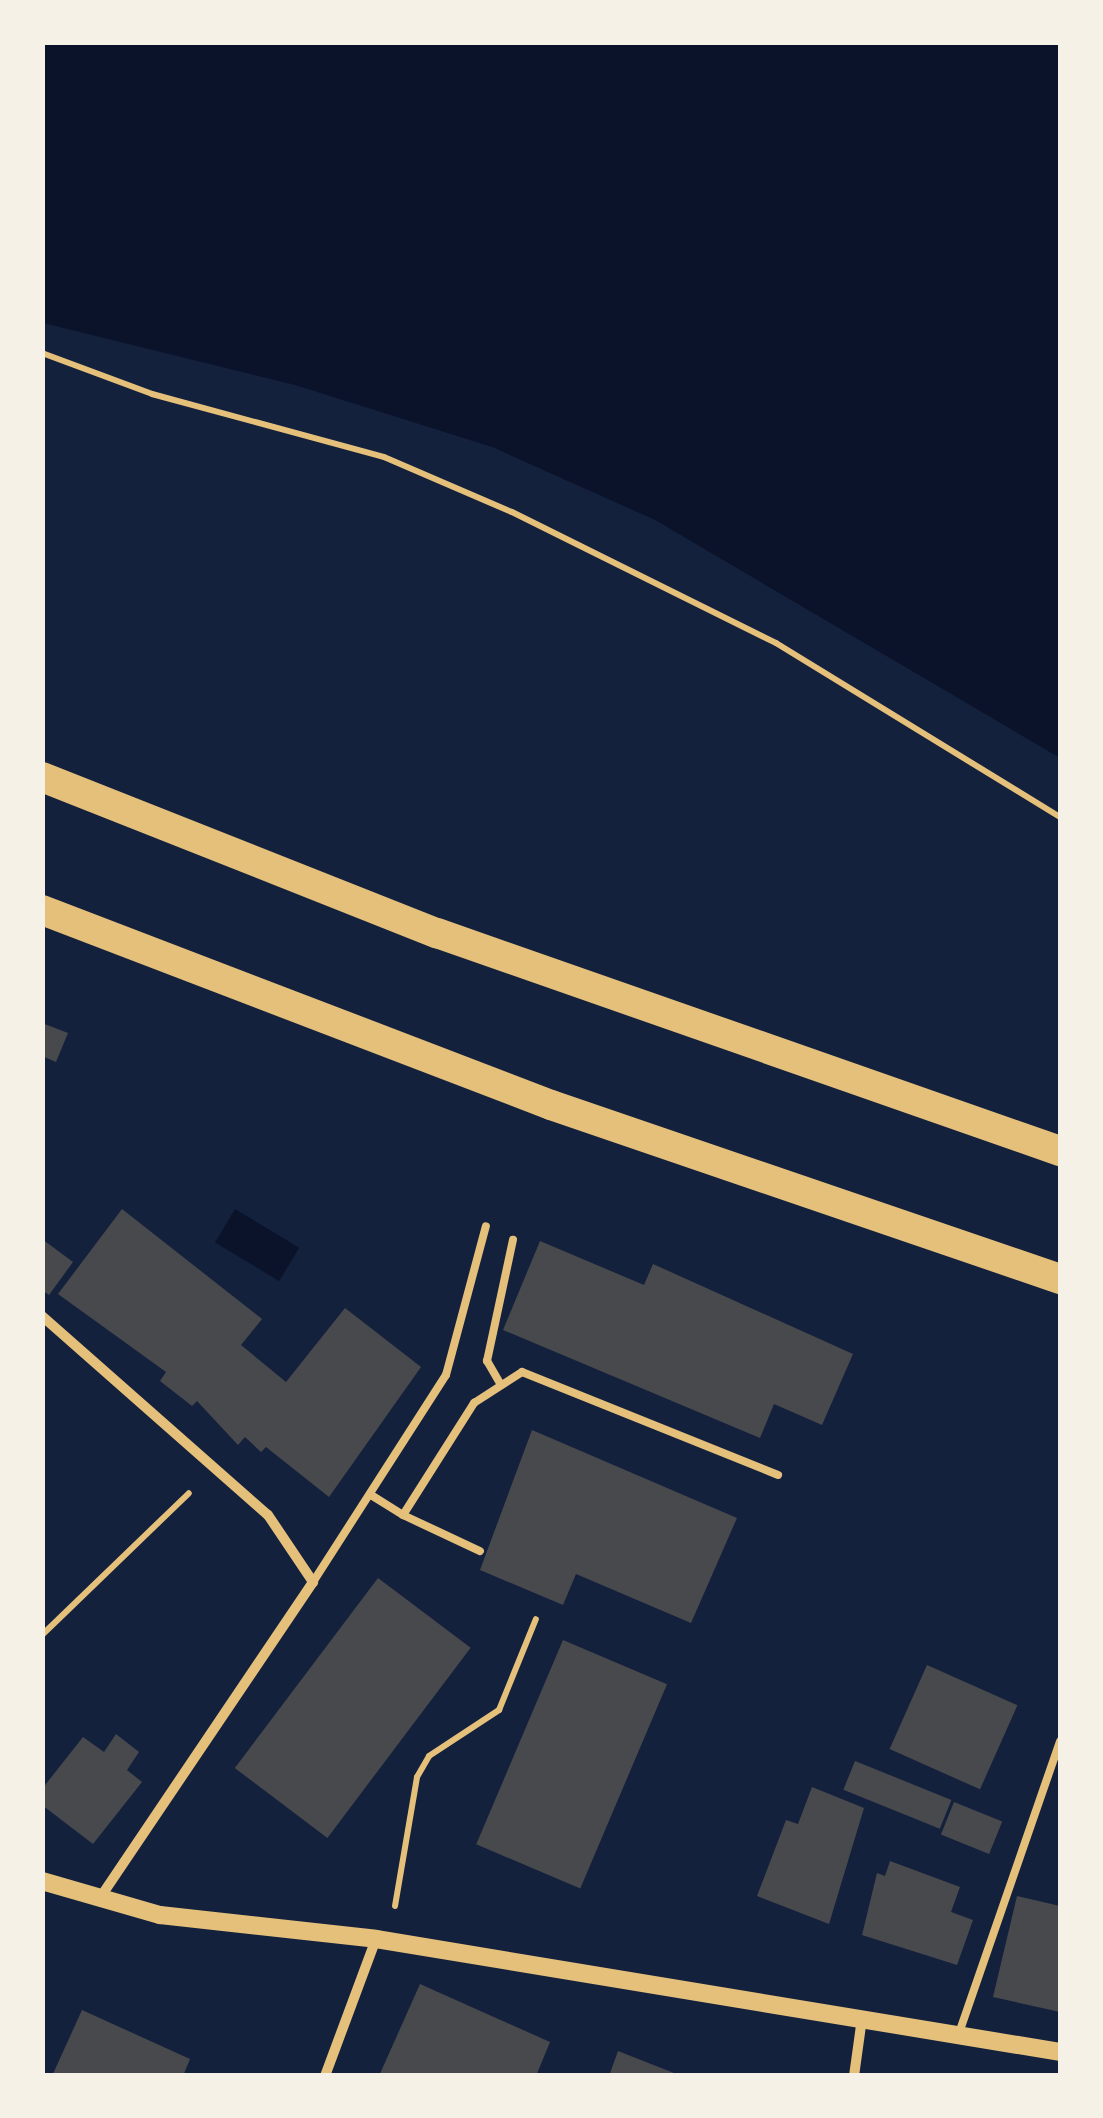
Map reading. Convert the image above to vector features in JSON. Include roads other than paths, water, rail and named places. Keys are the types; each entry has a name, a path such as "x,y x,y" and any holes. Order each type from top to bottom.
{"highway":[{"path":"42,776 437,933 1060,1151"},
{"path":"42,910 552,1105 1060,1279"}],"street":[{"path":"42,1316 268,1515 313,1582 99,1900"},
{"path":"42,1882 99,1900 383,1941 1060,2052"},
{"path":"325,2076 383,1941"},
{"path":"854,2076 862,2018"}],"lane":[{"path":"313,1582 446,1375 486,1226"},
{"path":"500,1385 487,1361 513,1240"},
{"path":"403,1515 474,1403 522,1372 778,1475"},
{"path":"371,1495 403,1515 480,1550"},
{"path":"958,2038 1060,1742"}],"water":[{"path":"43,42 1060,43 1060,758 655,520 492,447 295,385 43,323"},
{"path":"235,1209 299,1248 279,1281 215,1242"}]}
